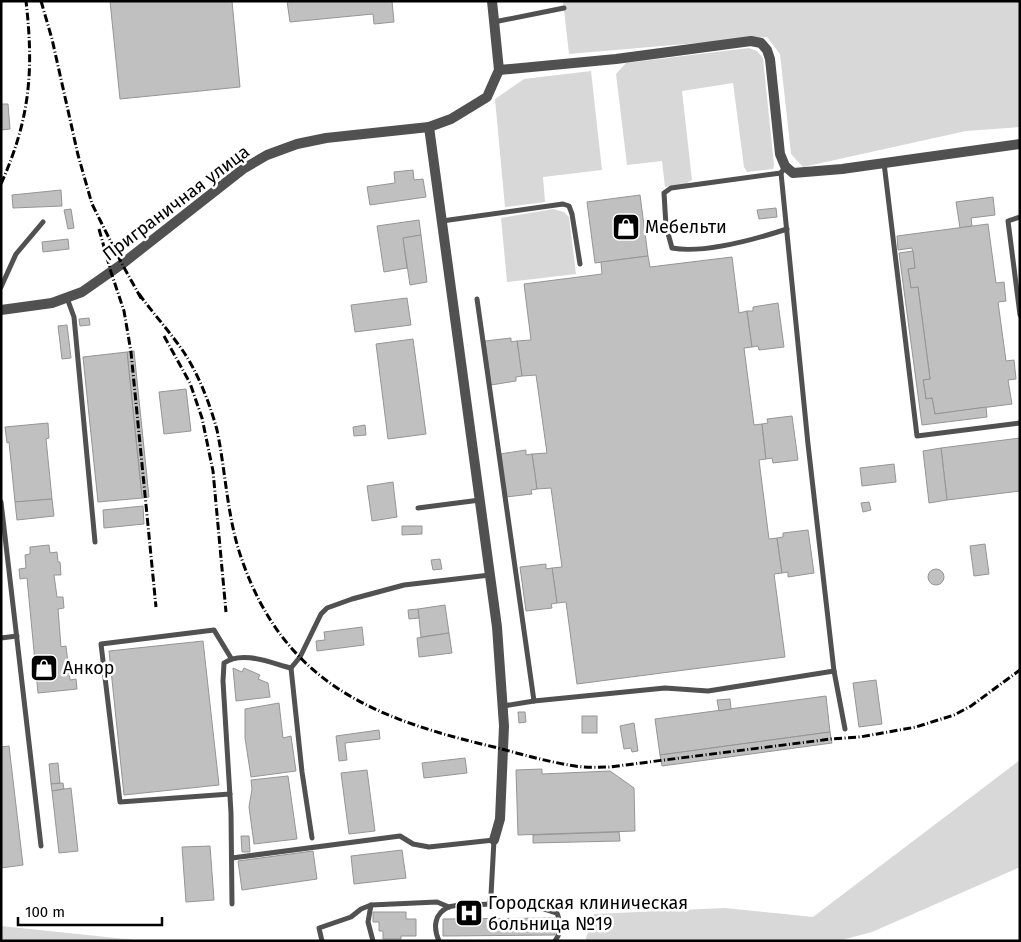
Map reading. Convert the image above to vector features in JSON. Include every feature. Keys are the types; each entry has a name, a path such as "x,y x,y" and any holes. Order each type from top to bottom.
{"street":[{"path":"492,1 499,70 751,41 761,43 767,50 770,59 783,170 793,173 884,163 1020,144"},
{"name":"Приграничная улица","path":"1,310 52,303 82,292 122,264 243,169 267,155 297,144 326,138 429,127 451,119 488,97 499,70"},
{"path":"429,127 497,627 503,706 504,750 500,819 494,840"}],"lane":[{"path":"494,22 564,8"},
{"path":"884,163 917,436 1020,423"},
{"path":"787,229 750,241 685,250 672,248 666,226 664,193 671,188 783,170 808,444 834,671 844,729"},
{"path":"442,221 563,204 569,206 572,214 580,264"},
{"path":"1020,218 1008,221 1020,315"},
{"path":"1,287 16,254 43,222"},
{"path":"67,298 74,318 95,542"},
{"path":"477,299 534,701"},
{"path":"418,508 480,500"},
{"path":"1,502 4,554 17,636 41,846"},
{"path":"312,838 302,772 291,668 300,657 321,614 327,608 397,586 490,575"},
{"path":"230,794 120,802 101,644 214,630 231,658"},
{"path":"1,638 17,636"},
{"path":"232,904 230,794 224,664 231,658 242,657 291,668"},
{"path":"503,706 534,701 665,688 708,691 834,671"},
{"path":"232,858 400,836 413,844 429,847 494,840 489,904"},
{"path":"322,941 319,928 351,917 361,909 371,905 437,902 449,908"},
{"path":"438,941 434,926 439,915 449,908 489,904 538,907 557,914 561,924 560,934 556,941"},
{"path":"371,905 368,922 373,941"}],"shaded area":[{"path":"563,1 1020,1 1020,127 966,131 803,167 791,154 780,54 767,37 569,54"},
{"path":"749,48 757,51 763,58 773,169 747,172 744,167 733,83 682,91 692,180 686,184 665,187 662,161 627,165 616,74 626,63"},
{"path":"591,71 602,170 543,177 545,202 505,207 495,99 524,79"},
{"path":"553,209 564,212 569,217 576,274 507,282 501,218"},
{"path":"1020,760 1020,867 872,932 838,941 585,941 594,914 725,908 813,917"},
{"path":"1,926 135,940 140,941 1,941"}],"building":[{"path":"110,1 232,1 240,87 120,99"},
{"path":"287,1 392,1 394,22 374,24 373,14 290,22"},
{"path":"1,104 8,104 10,129 1,130"},
{"path":"413,170 414,180 423,179 426,197 370,205 367,187 395,183 394,172"},
{"path":"61,190 62,206 13,208 12,195"},
{"path":"640,195 648,256 595,263 587,202"},
{"path":"993,197 995,215 971,218 972,226 960,228 956,202"},
{"path":"776,208 777,217 759,219 757,210"},
{"path":"71,209 74,228 68,229 64,210"},
{"path":"419,220 421,235 403,238 407,268 384,272 377,226"},
{"path":"988,224 996,283 1004,282 1006,301 998,302 1006,361 1014,360 1016,379 1008,380 1012,404 935,414 932,398 926,399 923,380 930,379 918,287 911,288 908,269 915,268 912,248 898,250 897,236"},
{"path":"421,235 427,282 410,285 403,238"},
{"path":"68,239 69,249 43,252 42,242"},
{"path":"913,251 915,268 908,269 911,288 918,287 930,379 923,380 926,399 932,398 935,414 986,407 987,417 922,425 899,253"},
{"path":"648,256 650,267 732,257 739,313 747,311 752,347 744,348 754,425 762,424 766,459 759,460 769,539 777,538 782,573 774,574 785,657 577,684 566,602 557,603 552,568 562,567 551,488 537,489 532,454 547,453 536,375 522,376 517,341 531,340 524,284 602,274 601,262"},
{"path":"407,298 411,325 355,332 351,305"},
{"path":"778,303 784,347 759,350 758,346 752,347 747,311 753,311 753,307"},
{"path":"89,318 90,325 80,326 79,319"},
{"path":"67,325 71,358 62,359 58,326"},
{"path":"511,338 511,342 517,341 522,376 516,377 516,381 491,385 485,341"},
{"path":"413,339 426,434 388,439 376,344"},
{"path":"134,351 149,497 142,498 127,352"},
{"path":"127,352 142,498 98,502 83,357"},
{"path":"186,389 191,431 164,434 159,392"},
{"path":"792,416 798,460 773,463 772,458 766,459 762,424 768,423 767,419"},
{"path":"48,423 49,438 46,439 52,499 15,502 9,442 7,443 5,427"},
{"path":"365,425 366,435 354,436 353,427"},
{"path":"1020,438 1020,491 947,500 941,448"},
{"path":"941,448 947,500 929,503 923,451"},
{"path":"526,450 526,455 532,454 537,489 531,490 532,494 506,497 500,454"},
{"path":"894,464 896,482 862,486 860,468"},
{"path":"393,482 397,517 372,521 367,486"},
{"path":"52,499 54,516 17,520 15,502"},
{"path":"869,502 871,510 863,512 861,503"},
{"path":"143,506 144,524 104,528 103,510"},
{"path":"402,526 422,526 422,534 402,535"},
{"path":"808,530 814,573 788,577 788,572 782,573 777,538 783,537 783,533"},
{"path":"985,544 989,574 974,576 970,546"},
{"path":"49,545 50,553 57,552 58,562 60,562 61,575 54,575 57,597 63,597 64,608 58,609 61,647 66,646 70,680 76,679 77,689 38,693 27,578 20,579 19,569 26,568 25,555 30,554 30,547"},
{"path":"440,559 442,569 433,570 431,560"},
{"path":"546,564 546,569 552,568 557,603 551,604 552,608 526,611 520,567"},
{"path":"933,569 939,569 944,574 942,583 933,585 928,580 928,574"},
{"path":"445,605 449,633 421,637 418,609"},
{"path":"418,609 419,618 409,619 408,610"},
{"path":"362,627 364,645 317,651 316,641 325,640 324,632"},
{"path":"449,633 452,653 419,657 417,638"},
{"path":"203,641 219,785 124,795 109,651"},
{"path":"233,668 242,672 244,668 260,675 258,679 268,683 270,697 236,701"},
{"path":"876,680 882,724 859,727 853,683"},
{"path":"826,696 830,732 660,755 655,719"},
{"path":"730,699 731,709 719,711 717,700"},
{"path":"279,703 283,738 291,736 296,771 251,777 245,738 245,709"},
{"path":"518,712 525,712 526,722 519,723"},
{"path":"582,716 597,716 597,733 582,733"},
{"path":"634,723 638,751 632,752 631,748 624,749 620,726"},
{"path":"379,730 380,739 345,743 347,760 339,761 336,736"},
{"path":"830,732 832,743 662,766 660,755"},
{"path":"9,746 23,865 1,868 1,747"},
{"path":"465,758 467,773 424,778 422,763"},
{"path":"58,763 60,783 51,784 49,764"},
{"path":"542,769 542,774 610,771 634,788 635,831 518,835 516,770"},
{"path":"367,770 375,831 349,834 341,773"},
{"path":"288,776 297,839 254,844 249,807 252,789 251,780"},
{"path":"63,783 64,789 52,791 51,784"},
{"path":"71,788 78,851 59,853 52,791"},
{"path":"619,832 620,841 533,843 533,835"},
{"path":"241,836 249,836 250,852 242,852"},
{"path":"210,846 214,900 186,902 182,847"},
{"path":"402,850 406,878 354,884 351,856"},
{"path":"313,851 317,879 242,890 238,861"},
{"path":"373,912 406,912 406,919 416,919 416,936 401,936 401,939 383,939 383,931 379,931 379,922 373,922"},
{"path":"555,918 555,935 443,936 443,919"}],"railway":[{"path":"1,184 11,160 24,116 30,50 26,1"},
{"path":"41,1 52,39 78,155 92,204 142,300"},
{"path":"99,229 124,311 131,352 156,607"},
{"path":"139,294 183,351 194,369 207,399 217,430 237,544 260,602 283,638 309,666 339,690 373,708 410,723 451,736 534,758 579,767 609,767 860,737 916,727 954,715 971,706 1020,670"},
{"path":"164,336 190,383 202,418 213,471 226,612"}],"place":[{"name":"Мебельти","path":"626,227"},
{"name":"Анкор","path":"44,668"},
{"name":"Городская клиническая больница №19","path":"469,913"}]}
